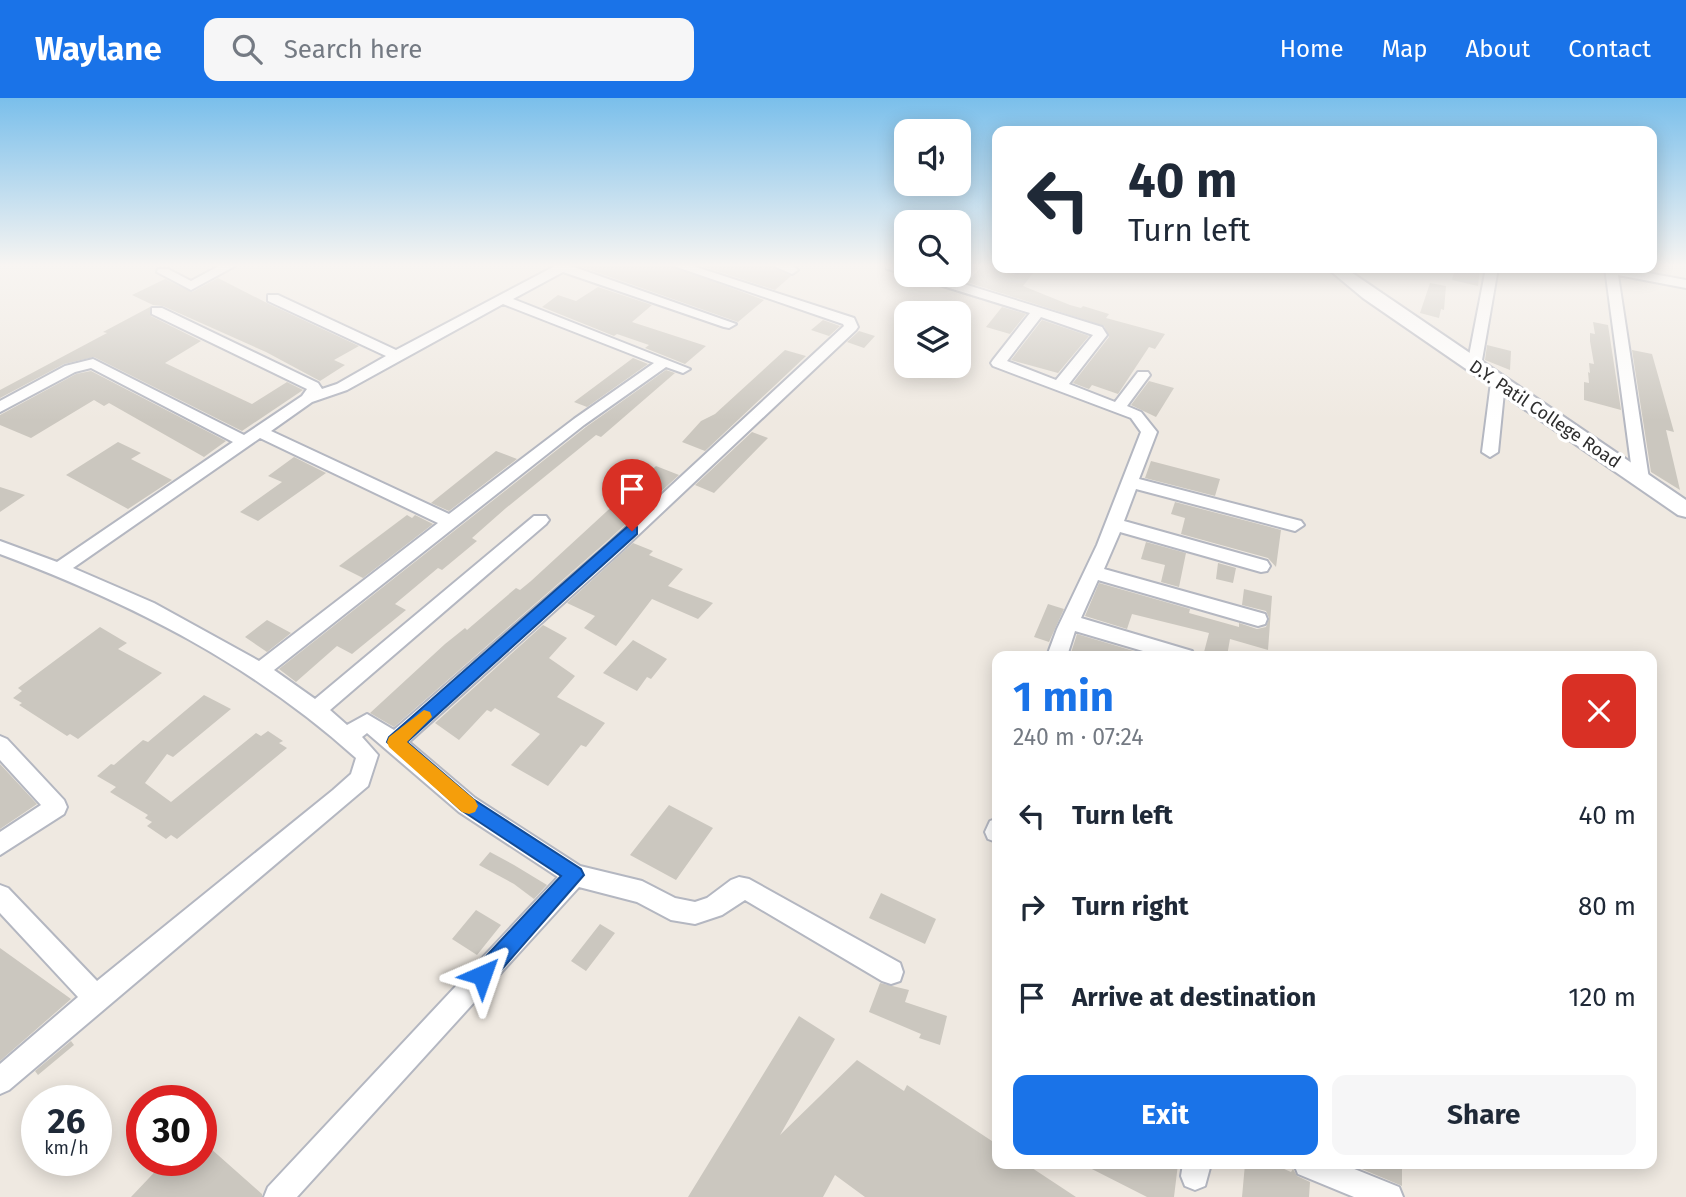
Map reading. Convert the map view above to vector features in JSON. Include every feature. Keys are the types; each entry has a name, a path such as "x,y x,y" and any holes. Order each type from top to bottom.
{"street":[{"path":"169,317 313,386 315,390 307,399"},
{"path":"314,317 397,356"},
{"path":"59,569 307,399 342,387 468,317"},
{"path":"549,317 683,369"},
{"path":"710,317 729,324"},
{"path":"395,742 613,549 851,327 849,321 838,317"},
{"path":"1034,317 998,363 1136,415 1149,432 1114,524 1059,651"},
{"path":"1060,317 1089,326 1100,335 1063,380 1063,388"},
{"name":"D.Y. Patil College Road","path":"1405,317 1686,510"},
{"path":"1474,366 1483,317"},
{"path":"1619,317 1641,479"},
{"path":"258,672 579,422 664,362"},
{"path":"0,407 69,369 93,363 243,441"},
{"path":"1118,408 1143,375"},
{"path":"1490,452 1499,382"},
{"path":"258,431 450,522"},
{"path":"1130,482 1295,525"},
{"path":"316,710 540,520"},
{"path":"1114,524 1261,566"},
{"path":"0,547 59,569 169,617 316,710 367,755 360,779 0,1081"},
{"path":"1093,572 1258,618"},
{"path":"1070,621 1169,651"},
{"path":"348,736 367,722 395,742 467,805 575,875 642,892 671,909 695,913 714,907 739,888 749,890 891,972"},
{"path":"0,745 56,807 0,845"},
{"path":"278,1197 575,875"},
{"path":"0,895 96,998"},
{"path":"1320,1169 1389,1197"}],"building":[{"path":"131,317 154,317 201,341 165,363 252,404 287,382 303,390 242,431 94,357 64,364 0,398 0,390 107,333 103,332"},
{"path":"188,317 298,317 359,346 334,360 345,365 320,381 266,352"},
{"path":"568,317 638,317 632,322 706,346 685,364 645,348 649,345 617,334 614,336"},
{"path":"725,317 744,317 738,322"},
{"path":"994,317 1023,317 1010,334 986,327"},
{"path":"1077,317 1107,317 1165,334 1155,349 1149,347 1118,394 1092,385 1089,389 1073,383 1109,337 1104,326"},
{"path":"823,320 840,326 829,336 811,330"},
{"path":"1042,320 1089,336 1058,373 1011,360"},
{"path":"1593,322 1608,325 1621,410 1584,400 1584,382 1589,383 1589,363 1594,364 1590,341 1590,333 1595,334"},
{"path":"859,331 875,336 864,348 847,342"},
{"path":"1487,345 1511,351 1510,370 1485,360"},
{"path":"785,350 806,356 705,451 682,442 701,421 715,414"},
{"path":"1632,350 1652,354 1674,432 1666,430 1680,490 1651,472"},
{"path":"633,358 648,364 587,407 574,402"},
{"path":"666,370 675,373 601,437 596,435 506,508 472,538 477,541 442,570 438,568 395,604 406,610 352,654 337,646 296,682 279,669 586,427"},
{"path":"91,371 226,441 204,457 109,403 104,406 94,400 31,438 0,425 0,415 76,374"},
{"path":"1149,381 1174,388 1156,417 1131,405"},
{"path":"752,432 768,438 714,493 695,485"},
{"path":"118,442 141,453 131,459 172,480 128,509 66,475"},
{"path":"496,451 517,459 449,511 431,503"},
{"path":"294,457 326,473 258,521 240,512 282,482 268,476"},
{"path":"1151,461 1220,479 1215,496 1145,478"},
{"path":"656,466 679,475 394,727 370,713 445,644 465,628 467,630 516,588 520,590 531,581"},
{"path":"0,487 25,495 0,512"},
{"path":"1175,502 1281,530 1276,567 1268,558 1181,534 1185,518 1171,514"},
{"path":"407,515 412,518 415,515 433,524 363,578 339,566"},
{"path":"1146,542 1186,553 1179,587 1161,582 1165,565 1141,559"},
{"path":"633,543 653,551 649,555 683,569 668,586 713,603 698,619 652,599 616,646 584,628 595,616 567,603"},
{"path":"1218,563 1236,568 1233,583 1216,579"},
{"path":"1099,583 1190,609 1189,613 1239,627 1239,623 1257,629 1266,627 1269,618 1266,611 1242,605 1244,589 1272,596 1268,650 1230,639 1228,651 1204,651 1209,633 1132,614 1127,629 1085,616"},
{"path":"1048,604 1064,609 1049,642 1034,637"},
{"path":"267,620 291,633 267,652 245,637"},
{"path":"543,625 567,638 549,658 575,676 557,697 605,723 586,747 581,745 548,786 511,765 540,734 495,708 491,712 487,710 459,740 435,723"},
{"path":"100,627 127,643 118,649 162,673 78,739 70,734 67,736 19,705 22,703 13,698 22,691 18,688"},
{"path":"1077,634 1134,651 1072,651"},
{"path":"633,640 667,659 651,679 647,677 637,691 603,673"},
{"path":"204,695 231,709 173,757 167,754 145,783 171,802 256,733 261,736 268,731 283,741 279,743 287,748 177,839 171,835 166,839 147,826 152,822 145,818 148,815 110,792 116,787 97,776 143,740 148,742"},
{"path":"0,764 37,804 0,829"},
{"path":"669,805 713,828 676,880 630,855"},
{"path":"490,852 547,885 534,899 514,884 479,865"},
{"path":"881,893 936,919 925,944 869,918"},
{"path":"476,910 501,925 477,955 452,939"},
{"path":"600,924 615,933 586,971 571,961"},
{"path":"0,948 71,999 0,1061"},
{"path":"880,983 909,990 905,1002 947,1016 940,1045 919,1038 921,1034 869,1012"},
{"path":"799,1016 835,1039 780,1135 857,1060 904,1091 907,1085 992,1141 992,1169 1034,1169 1076,1197 865,1197 835,1175 823,1197 688,1197"},
{"path":"71,1041 74,1045 38,1075 35,1071"},
{"path":"217,1154 262,1194 262,1197 131,1197 151,1176 217,1176"},
{"path":"1092,1169 1177,1169 1174,1197 1147,1197"},
{"path":"1245,1169 1284,1169 1291,1172 1293,1169 1297,1176 1310,1182 1309,1197 1242,1197"},
{"path":"1362,1169 1402,1169 1402,1186"}],"slow traffic":[{"path":"424,717 395,742 469,806"}],"route":[{"path":"482,975 575,875 467,805 395,742 632,531"}]}
